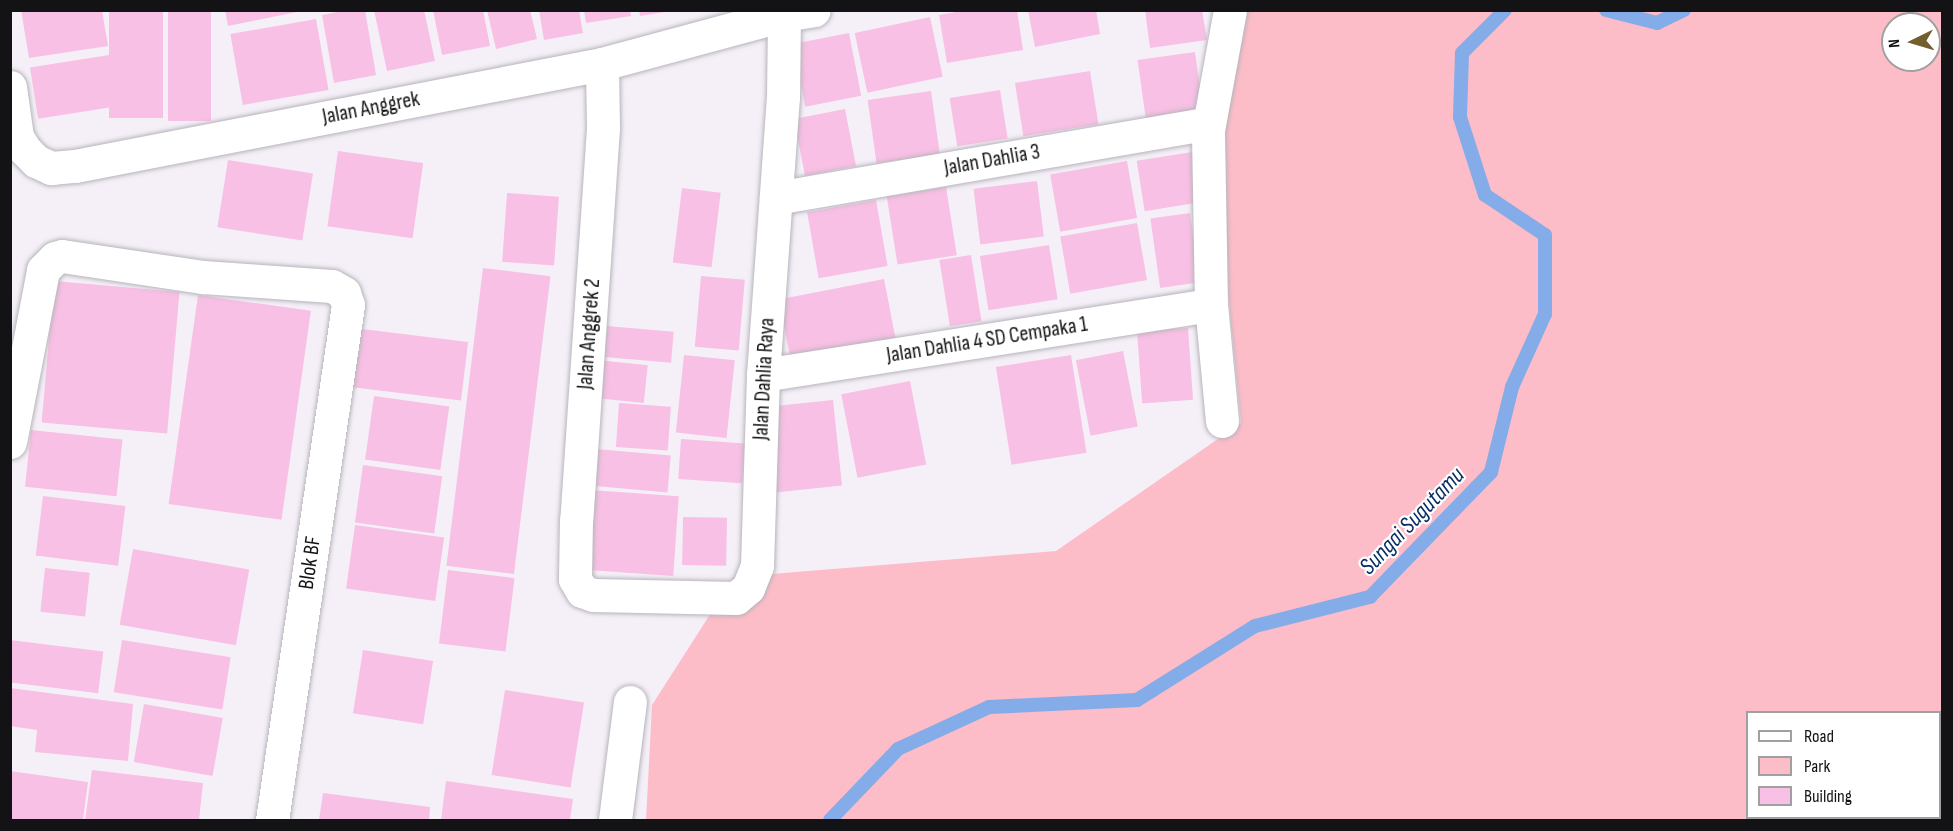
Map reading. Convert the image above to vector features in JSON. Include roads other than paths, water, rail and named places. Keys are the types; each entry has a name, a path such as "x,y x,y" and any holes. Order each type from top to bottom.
{"street":[{"path":"1222,421 1211,305 1209,123 1230,10"},
{"name":"Jalan Anggrek","path":"10,87 17,137 36,161 51,168 75,166 602,64 794,12"},
{"name":"Jalan Dahlia Raya","path":"593,595 736,598 748,588 757,566 763,375 783,98 794,12"},
{"name":"Jalan Anggrek 2","path":"593,595 582,591 575,579 576,520 603,128 602,64"},
{"name":"Jalan Dahlia 3","path":"776,198 1209,123"},
{"name":"Blok BF","path":"10,442 44,270 55,258 62,256 203,277 332,286 344,293 348,304 272,820"},
{"name":"Jalan Dahlia 4 SD Cempaka 1","path":"763,375 1211,305"},
{"path":"615,820 630,702"}],"waterway":[{"name":"Sungai Sugutamu","path":"830,820 898,749 989,707 1137,700 1255,626 1370,597 1491,472 1512,387 1545,314 1545,235 1485,195 1460,117 1462,53 1505,10"},
{"name":"Sungai Sugutamu","path":"1606,10 1657,23 1684,10"}]}
